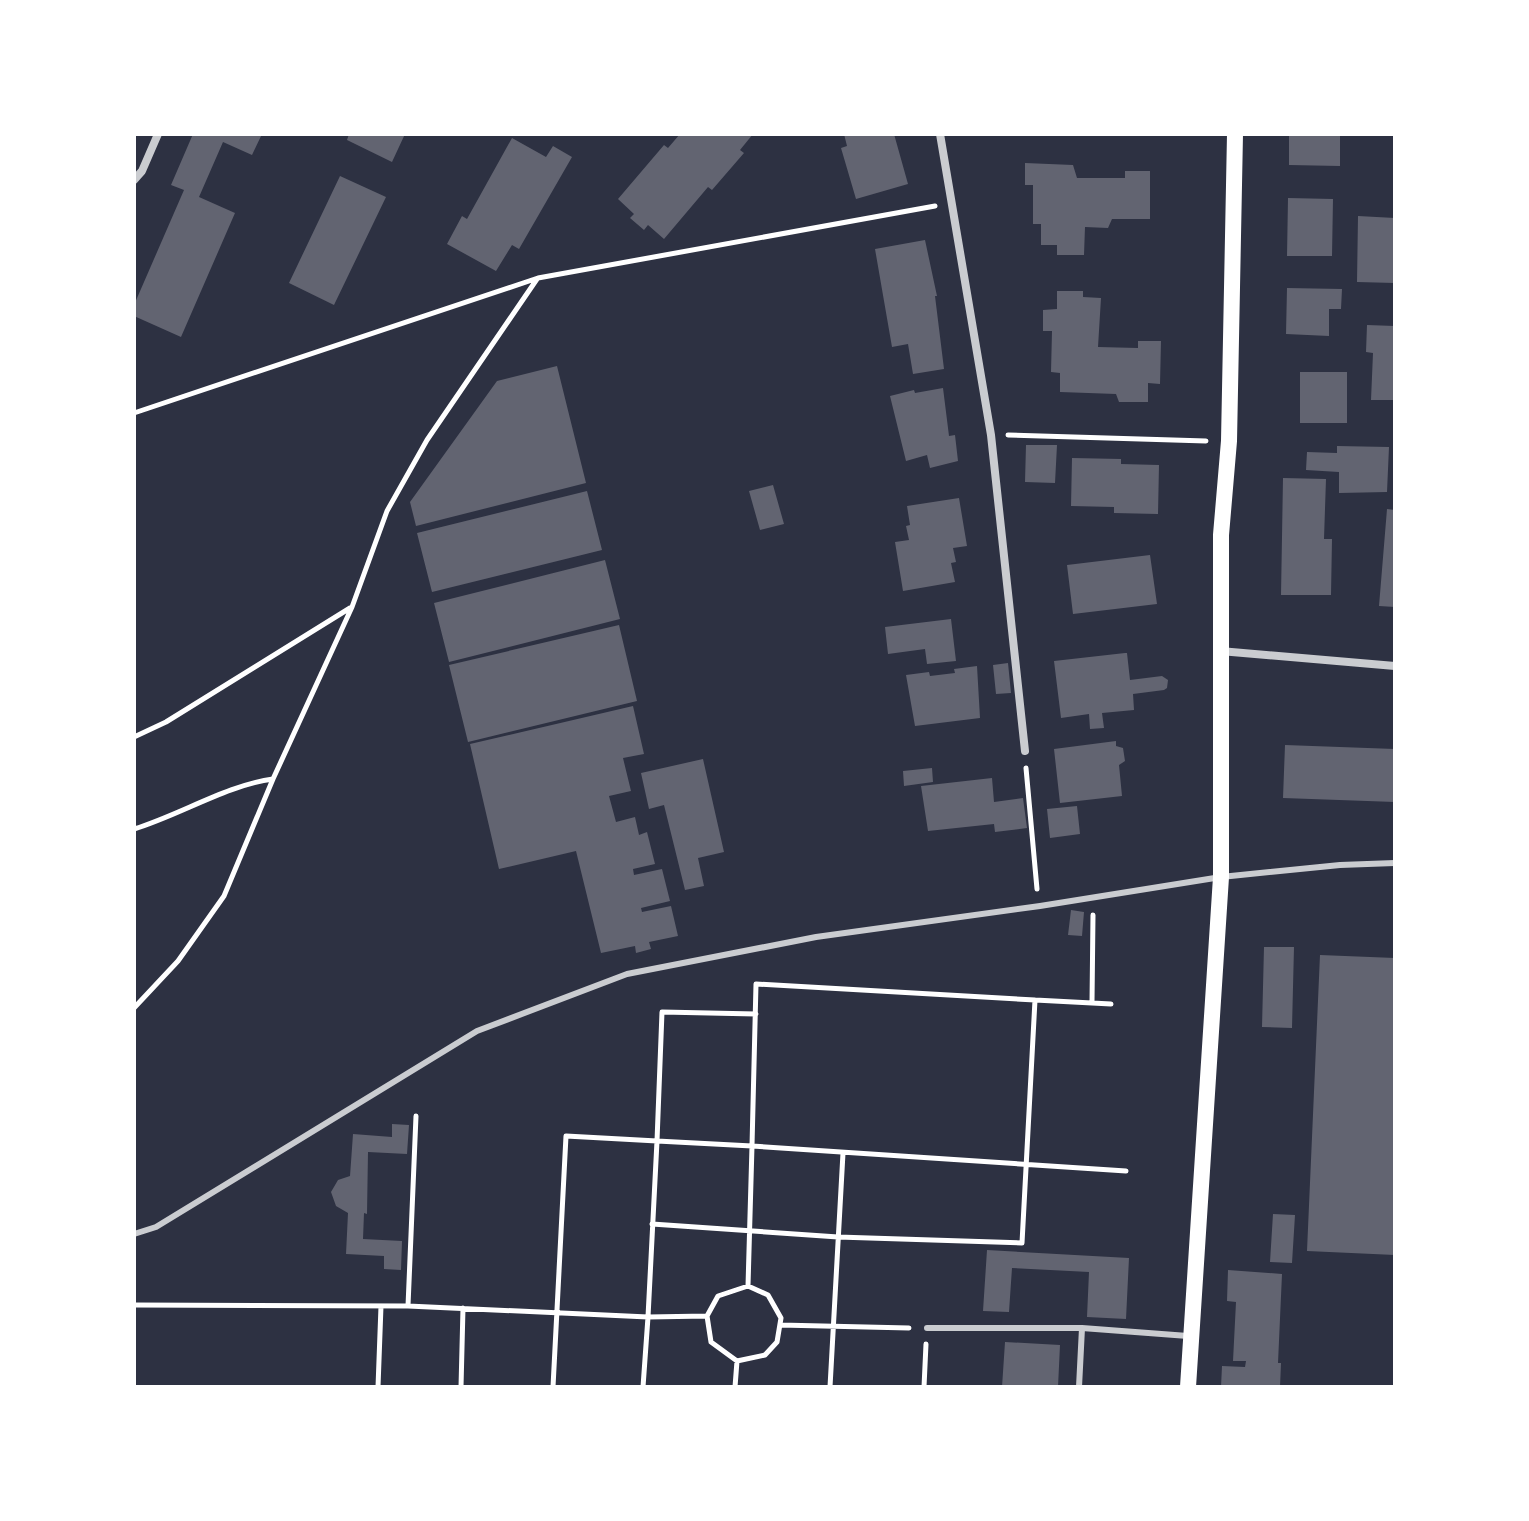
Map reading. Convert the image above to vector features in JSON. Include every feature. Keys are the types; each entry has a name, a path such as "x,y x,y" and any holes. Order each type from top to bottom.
{"main road":[{"path":"1188,1387 1221,877 1221,535 1229,441 1235,134"}],"street":[{"path":"134,180 142,171 158,134"},
{"path":"940,134 991,435 1025,751"},
{"path":"1220,651 1395,666"}],"lane":[{"path":"134,1234 156,1227 477,1031 627,974 816,937 1221,877 1340,865 1395,863"},
{"path":"927,1328 1082,1328 1192,1337"},
{"path":"1079,1387 1082,1328"}],"path":[{"path":"134,413 538,278 952,203"},
{"path":"134,1008 178,961 224,896 273,779 352,607 387,511 427,440 538,278"},
{"path":"991,435 1229,441"},
{"path":"134,737 166,722 352,607"},
{"path":"1025,751 1040,906"},
{"path":"134,829 255,781 273,779"},
{"path":"1092,1002 1093,937"},
{"path":"748,1286 756,984 1111,1004"},
{"path":"652,1224 838,1237 1022,1243 1035,1000"},
{"path":"643,1387 662,1012 756,1014"},
{"path":"408,1306 416,1116"},
{"path":"553,1387 566,1136 1126,1171"},
{"path":"830,1387 843,1153"},
{"path":"748,1286 768,1295 781,1318 777,1342 765,1355 737,1361 711,1342 707,1316 718,1296 748,1286"},
{"path":"134,1305 408,1306 648,1317 707,1316"},
{"path":"378,1387 381,1306"},
{"path":"461,1387 463,1308"},
{"path":"780,1325 927,1328 924,1387"},
{"path":"735,1387 737,1361"}],"building":[{"path":"193,134 262,134 252,155 223,142 199,197 235,213 181,337 134,316 134,305 184,190 171,185"},
{"path":"349,134 405,134 392,162 347,140"},
{"path":"680,134 753,134 740,150 744,153 712,190 708,187 664,239 648,225 644,230 630,218 634,214 618,199 664,145 668,148"},
{"path":"844,134 894,134 908,184 856,199 841,148 847,146"},
{"path":"1289,134 1340,134 1340,166 1289,165"},
{"path":"512,138 546,157 553,146 572,157 519,249 512,245 496,271 447,244 462,216 467,219"},
{"path":"1025,163 1073,165 1077,178 1125,178 1125,171 1150,171 1150,219 1112,219 1108,228 1085,227 1084,255 1057,255 1057,245 1041,245 1041,224 1033,224 1033,185 1025,185"},
{"path":"340,176 386,197 334,305 289,283"},
{"path":"1288,198 1333,199 1332,256 1287,256"},
{"path":"1358,216 1395,218 1395,283 1357,282"},
{"path":"925,240 937,296 944,369 913,374 908,344 892,347 875,249"},
{"path":"1287,288 1342,289 1341,309 1329,309 1329,336 1286,334"},
{"path":"1057,291 1083,291 1083,297 1101,298 1098,347 1138,348 1138,341 1161,341 1160,384 1148,383 1148,402 1119,402 1116,394 1060,392 1060,373 1051,372 1052,331 1043,331 1043,310 1057,309"},
{"path":"1367,325 1395,326 1393,400 1371,400 1373,353 1366,352"},
{"path":"557,366 586,483 416,526 410,502 497,381"},
{"path":"1300,372 1347,372 1347,423 1300,423"},
{"path":"943,388 949,436 955,435 958,461 930,468 927,455 906,461 890,396"},
{"path":"1026,445 1057,445 1055,483 1025,482"},
{"path":"1337,446 1389,447 1387,492 1339,493 1339,472 1306,470 1307,452 1337,453"},
{"path":"1072,458 1121,459 1121,464 1159,465 1158,514 1114,513 1114,507 1071,506"},
{"path":"1283,478 1326,479 1324,539 1332,539 1331,595 1281,595"},
{"path":"773,485 784,524 760,530 749,491"},
{"path":"587,491 602,550 432,592 417,533"},
{"path":"959,498 967,546 953,548 956,562 951,563 955,582 903,591 895,542 909,540 907,506"},
{"path":"1387,509 1395,510 1395,607 1379,606"},
{"path":"1150,555 1157,604 1073,614 1067,565"},
{"path":"605,560 620,619 449,662 434,603"},
{"path":"951,619 956,661 927,664 925,649 888,654 885,627"},
{"path":"619,625 637,701 468,742 449,665"},
{"path":"1127,653 1130,680 1162,676 1168,680 1167,688 1133,694 1134,710 1102,713 1104,728 1090,729 1089,714 1061,718 1054,661"},
{"path":"1008,663 1011,693 996,694 993,665"},
{"path":"977,666 980,718 915,726 906,675 955,673 954,669"},
{"path":"633,706 644,754 623,758 631,791 609,796 616,822 635,817 639,835 647,832 655,864 633,869 634,875 662,869 670,901 641,908 642,912 671,906 678,936 649,942 651,949 636,953 635,946 601,953 576,851 499,869 470,744"},
{"path":"1116,741 1116,746 1123,748 1125,761 1119,765 1122,796 1060,803 1054,749"},
{"path":"1285,745 1395,749 1395,802 1283,798"},
{"path":"703,759 724,852 698,858 704,886 685,890 664,805 649,809 641,773"},
{"path":"932,768 933,782 904,786 903,771"},
{"path":"992,778 994,802 1023,798 1027,828 995,832 994,824 928,831 921,786"},
{"path":"1077,806 1080,834 1050,838 1047,809"},
{"path":"1071,910 1084,912 1082,936 1068,935"},
{"path":"1264,947 1294,947 1292,1028 1262,1027"},
{"path":"1320,955 1395,958 1395,1255 1307,1251"},
{"path":"392,1124 409,1125 407,1154 368,1152 367,1214 364,1213 363,1239 402,1241 401,1270 384,1269 384,1256 346,1254 348,1213 336,1206 331,1192 338,1180 350,1176 353,1134 392,1137"},
{"path":"1273,1214 1295,1215 1292,1263 1270,1262"},
{"path":"987,1250 1129,1258 1126,1319 1087,1317 1089,1272 1012,1268 1009,1312 983,1311"},
{"path":"1228,1270 1282,1274 1278,1363 1281,1363 1280,1387 1221,1387 1222,1366 1245,1367 1246,1361 1233,1361 1236,1302 1227,1301"},
{"path":"1005,1342 1060,1345 1058,1387 1002,1387"}]}
